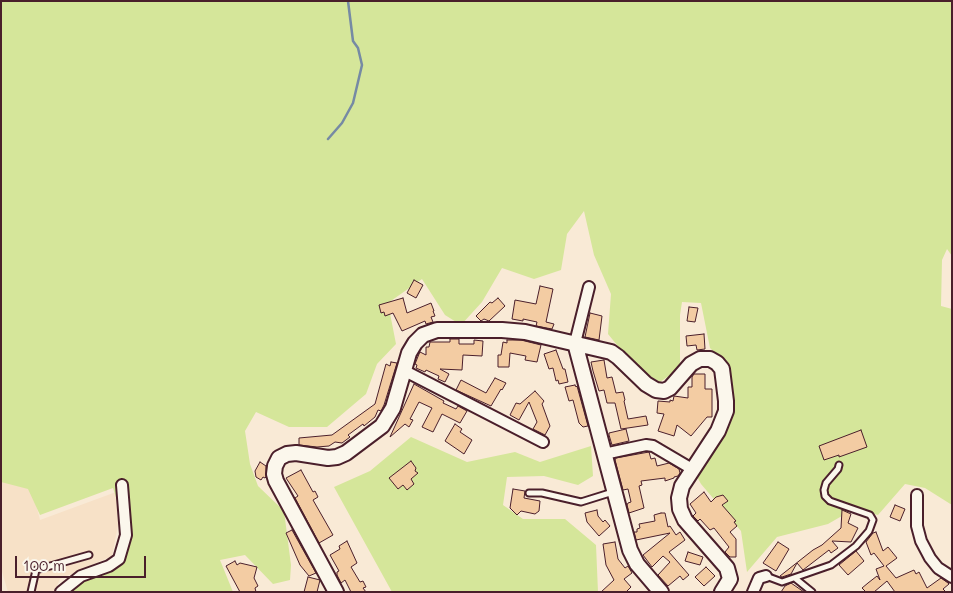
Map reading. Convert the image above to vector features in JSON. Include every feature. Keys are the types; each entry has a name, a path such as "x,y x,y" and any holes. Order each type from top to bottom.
{"street":[{"path":"589,287 575,343 630,550 637,564 661,592"},
{"path":"336,592 276,481 274,474 275,466 280,458 287,454 296,453 328,458 337,457 346,453 382,426 393,408 409,353 423,335 437,330 525,332 610,352 618,357 646,384 656,390 664,391 670,388 691,364 700,359 710,359 717,363 722,369 726,412 718,431 682,486 679,498 680,509 685,520 727,568 730,579 722,592"},
{"path":"404,370 543,442"},
{"path":"604,454 646,445 653,446 692,469"},
{"path":"61,592 81,576 109,566 119,559 126,535 122,485"},
{"path":"917,496 917,526 921,541 938,568 952,577"},
{"path":"753,592 759,578 766,576"}],"lane":[{"path":"766,576 782,582 796,579 831,565 856,546 868,531 873,520 870,515 830,501 825,496 826,483 839,465"},
{"path":"529,493 542,493 581,502 614,492"},
{"path":"31,592 36,570 89,555"},
{"path":"796,579 812,592"}],"shaded area":[{"path":"1,476 31,485 40,520 116,492 118,525 112,556 60,579 54,592 8,592 1,568"}],"green space":[{"path":"1,1 952,1 952,256 947,249 942,260 941,306 952,309 952,505 925,488 905,484 878,515 854,509 828,524 777,537 747,572 741,531 701,484 695,473 720,441 731,401 730,368 710,348 701,303 682,302 680,315 680,368 660,382 635,367 608,334 611,294 594,255 584,211 567,234 561,270 534,279 502,268 482,302 461,325 445,315 422,279 388,303 396,344 377,364 366,394 327,427 289,427 256,412 245,431 250,464 258,486 284,511 291,565 290,580 273,584 245,555 220,560 233,592 59,592 114,558 130,541 113,488 40,515 28,489 1,482"},
{"path":"411,437 467,462 515,452 540,462 591,446 593,476 578,485 544,476 507,477 503,505 523,519 565,519 596,545 598,592 392,592 334,487 370,471"}],"building":[{"path":"414,280 423,285 416,298 407,293"},
{"path":"540,286 553,289 546,322 554,324 552,329 536,326 537,322 512,319 515,300 536,304"},
{"path":"403,298 407,313 431,303 435,316 431,317 433,322 426,324 425,321 402,331 393,313 385,316 384,312 381,313 379,305"},
{"path":"498,298 505,306 489,321 484,319 481,321 476,316 490,302 492,303"},
{"path":"689,307 698,308 695,322 687,321"},
{"path":"590,313 602,316 599,340 585,337"},
{"path":"704,334 705,349 697,350 696,345 687,346 686,336"},
{"path":"450,339 459,339 459,344 474,344 474,340 483,341 482,356 463,355 462,370 440,369 449,374 445,382 438,379 439,376 416,368 417,365 415,364 420,352 426,355 426,347 429,347 430,342 450,342"},
{"path":"507,340 521,340 541,345 537,362 525,360 526,356 510,353 509,367 498,367 498,355 501,355 503,342 507,343"},
{"path":"556,350 563,369 565,369 568,382 559,384 558,380 556,381 553,368 549,369 544,354"},
{"path":"604,360 607,378 612,377 616,393 623,392 628,419 646,416 648,425 621,429 615,403 607,403 604,390 599,391 593,371 591,362"},
{"path":"391,362 397,363 384,405 381,411 378,410 375,417 348,435 350,437 342,443 335,442 329,446 317,447 299,445 299,438 332,435 375,404 386,364 390,366"},
{"path":"694,374 705,374 705,389 712,389 712,417 707,417 691,436 677,425 674,436 658,431 664,414 657,413 658,401 670,402 670,400 673,401 674,396 688,398 688,387 692,387 692,377"},
{"path":"495,378 506,383 491,406 456,390 461,380 486,393"},
{"path":"414,384 444,401 443,403 456,409 458,406 467,411 460,423 442,414 433,432 422,427 432,408 419,402 410,419 413,420 409,427 405,424 390,437"},
{"path":"577,386 588,426 583,427 579,423 573,400 569,401 565,387"},
{"path":"535,391 544,401 542,404 550,426 545,435 533,429 537,422 529,402 519,420 510,415 516,403 520,404"},
{"path":"455,424 462,429 460,432 472,440 464,454 445,441"},
{"path":"626,429 629,441 612,445 609,433"},
{"path":"861,430 867,447 824,460 819,446"},
{"path":"649,452 651,459 655,458 657,466 669,463 679,469 680,473 678,476 665,481 665,478 641,481 642,485 639,486 644,508 629,513 627,505 631,502 628,489 623,490 615,460 616,458"},
{"path":"411,461 416,468 415,471 418,473 411,479 414,484 407,490 403,485 398,489 389,478"},
{"path":"260,462 266,466 266,477 263,477 261,480 256,477 255,471"},
{"path":"301,470 313,492 315,491 318,497 313,500 333,535 319,543 295,498 298,496 286,478"},
{"path":"513,489 525,491 524,498 540,501 539,511 535,514 521,511 517,515 510,508"},
{"path":"704,492 711,502 716,497 723,495 728,501 722,505 736,521 734,522 737,526 730,532 736,539 736,557 730,557 725,552 729,547 714,528 710,530 700,519 698,521 693,516 696,513 690,504"},
{"path":"895,505 905,509 900,521 890,517"},
{"path":"597,510 598,516 610,526 599,536 587,522 585,513"},
{"path":"842,510 851,514 848,523 858,528 851,542 832,541 838,548 831,553 829,550 803,570 797,563 791,574 780,576 813,550 822,545 841,528"},
{"path":"665,513 668,527 670,526 676,535 680,532 685,540 669,552 689,575 683,580 680,576 668,586 658,575 670,562 663,556 652,567 643,555 670,533 636,540 634,532 637,532 637,529 640,528 639,524 655,521 654,515"},
{"path":"292,530 316,573 309,576 300,565 286,533"},
{"path":"876,532 883,551 888,547 897,558 886,566 896,578 914,570 916,574 919,572 927,588 941,578 949,584 943,589 946,592 895,592 887,581 874,592 866,592 862,588 877,576 880,580 876,569 884,566 874,553 871,555 866,542"},
{"path":"347,541 357,563 351,567 360,582 363,581 366,587 363,588 366,592 351,592 345,580 341,583 337,575 339,571 330,555 340,549 339,546"},
{"path":"615,542 618,559 625,568 628,566 632,573 624,579 631,587 626,592 601,592 614,580 606,565 603,544"},
{"path":"778,542 789,549 776,571 763,563"},
{"path":"856,551 864,561 848,575 839,565"},
{"path":"688,552 703,557 700,565 685,561"},
{"path":"235,561 237,565 240,563 257,567 254,578 258,586 255,588 256,592 240,592 226,566"},
{"path":"706,567 715,576 704,586 695,577"},
{"path":"308,577 320,580 317,592 304,592"},
{"path":"791,583 804,592 781,592 785,586"}],"waterway":[{"path":"328,139 342,123 353,103 362,65 358,48 353,41 348,1"}]}
